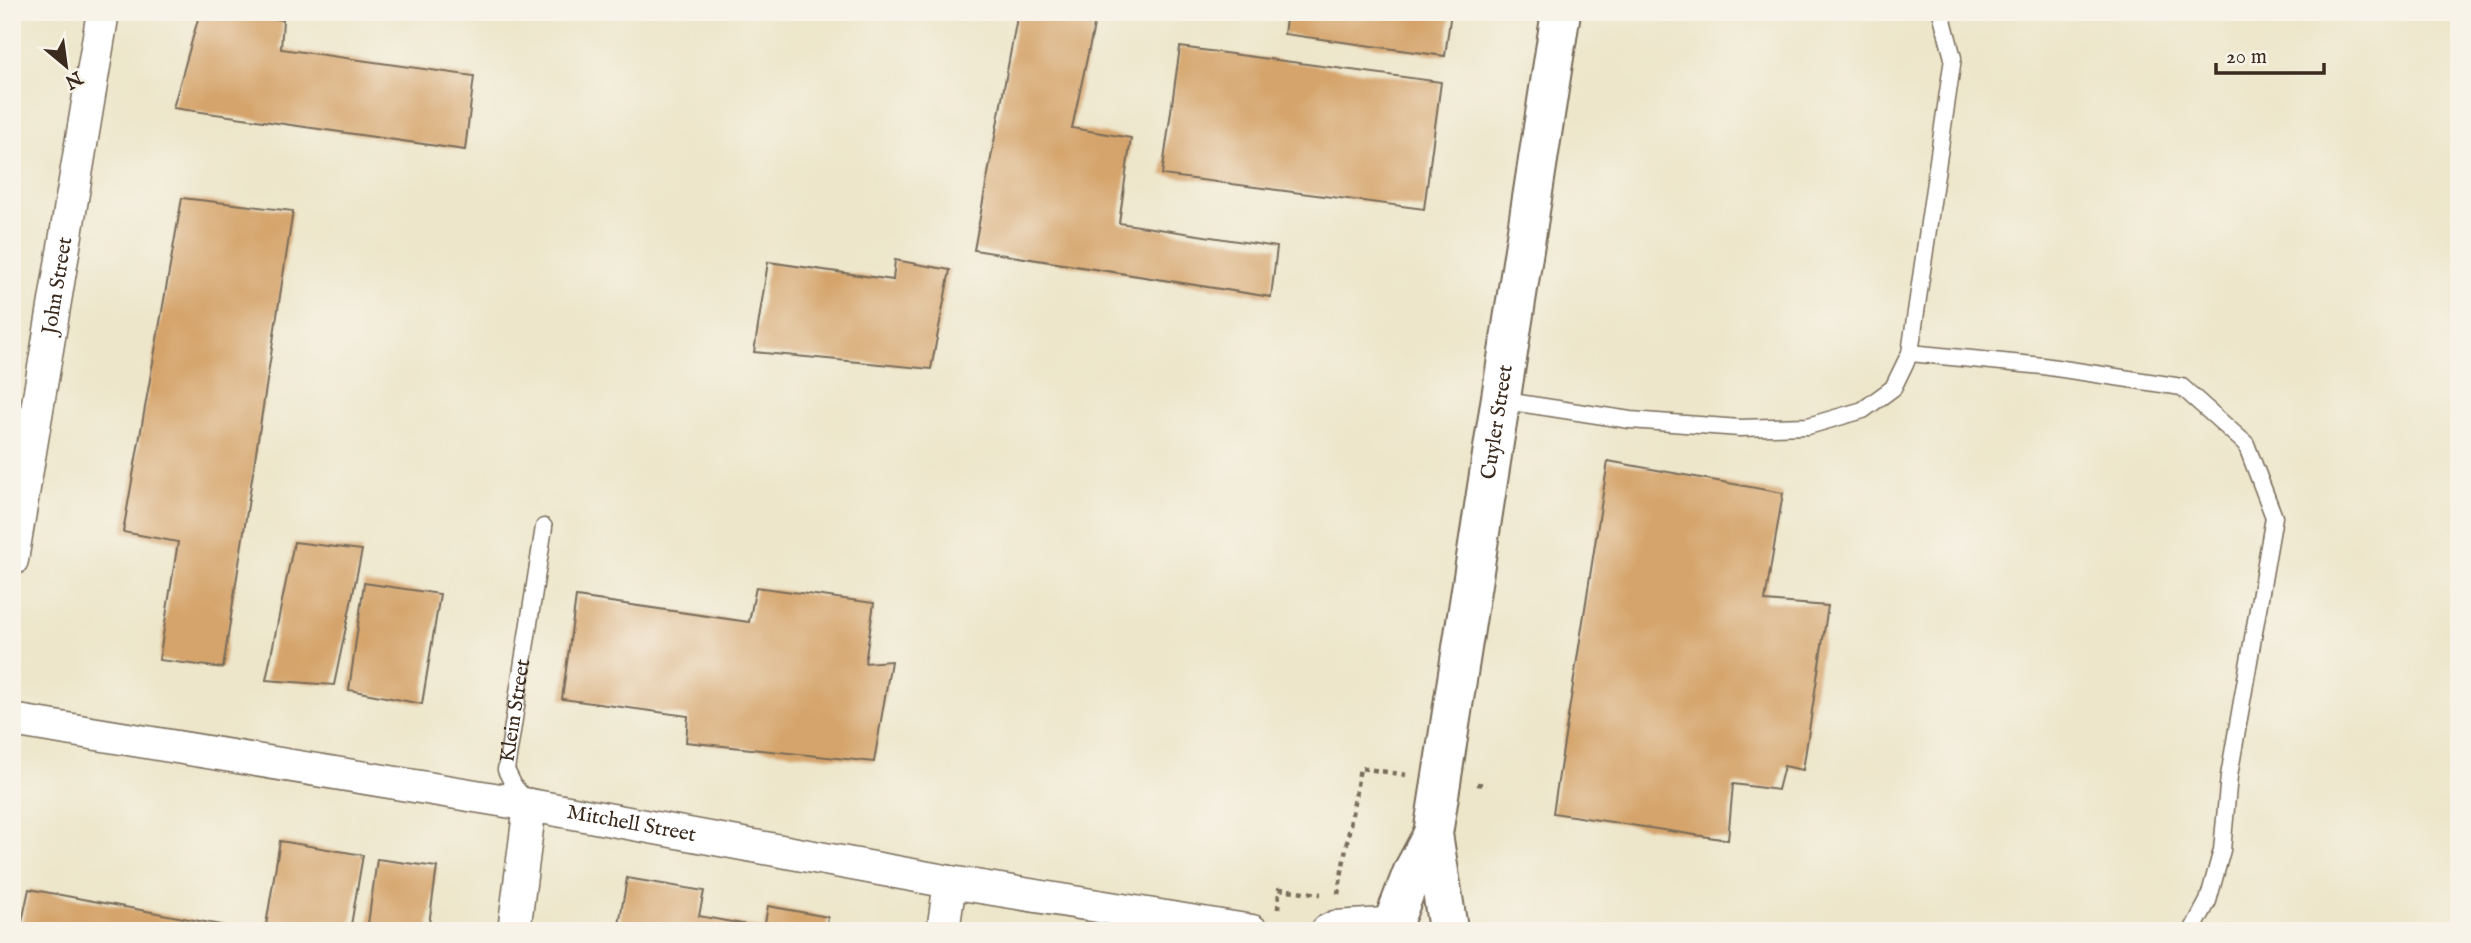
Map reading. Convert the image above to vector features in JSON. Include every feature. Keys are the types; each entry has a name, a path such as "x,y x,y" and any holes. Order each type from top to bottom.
{"main road":[{"name":"Cuyler Street","path":"1448,930 1433,834 1561,12"},
{"name":"Cuyler Street","path":"1387,923 1433,834"},
{"path":"1387,923 1411,911 1427,912 1439,919 1448,930"}],"street":[{"name":"John Street","path":"12,560 103,12"},
{"name":"Mitchell Street","path":"12,720 530,805 950,882 1264,924"},
{"path":"514,931 530,805"},
{"path":"943,931 950,882"},
{"path":"1327,931 1335,927 1387,923"}],"lane":[{"path":"1499,400 1630,420 1740,428 1808,426 1863,410 1893,388 1910,353 1953,58 1941,12"},
{"path":"1910,353 2043,366 2182,387 2246,444 2274,517 2229,776 2225,826 2216,879 2192,931"},
{"name":"Klein Street","path":"530,805 514,786 506,770 544,527"}],"path":[{"path":"1264,924 1279,889 1338,896 1360,768 1487,785"}],"building":[{"path":"200,12 235,12 283,20 281,49 474,76 465,150 173,108"},
{"path":"1018,12 1097,12 1072,128 1131,138 1119,223 1277,247 1271,297 974,250"},
{"path":"1287,12 1451,12 1445,56 1284,34"},
{"path":"1180,47 1441,82 1424,209 1162,175"},
{"path":"182,198 293,211 223,668 159,660 178,542 123,532"},
{"path":"895,260 950,270 931,369 754,352 768,262 893,280"},
{"path":"1608,461 1783,493 1765,601 1828,606 1803,770 1784,766 1778,790 1733,784 1728,840 1553,813"},
{"path":"294,542 362,550 334,685 266,680"},
{"path":"364,583 440,594 422,704 349,690"},
{"path":"756,587 874,603 865,663 891,661 874,762 686,742 688,716 562,699 576,597 749,622"},
{"path":"280,841 363,855 350,931 265,931"},
{"path":"377,859 437,867 428,931 367,931"},
{"path":"627,878 704,891 699,916 764,928 768,906 828,917 826,931 618,931"},
{"path":"29,889 237,928 237,931 20,931"}]}
